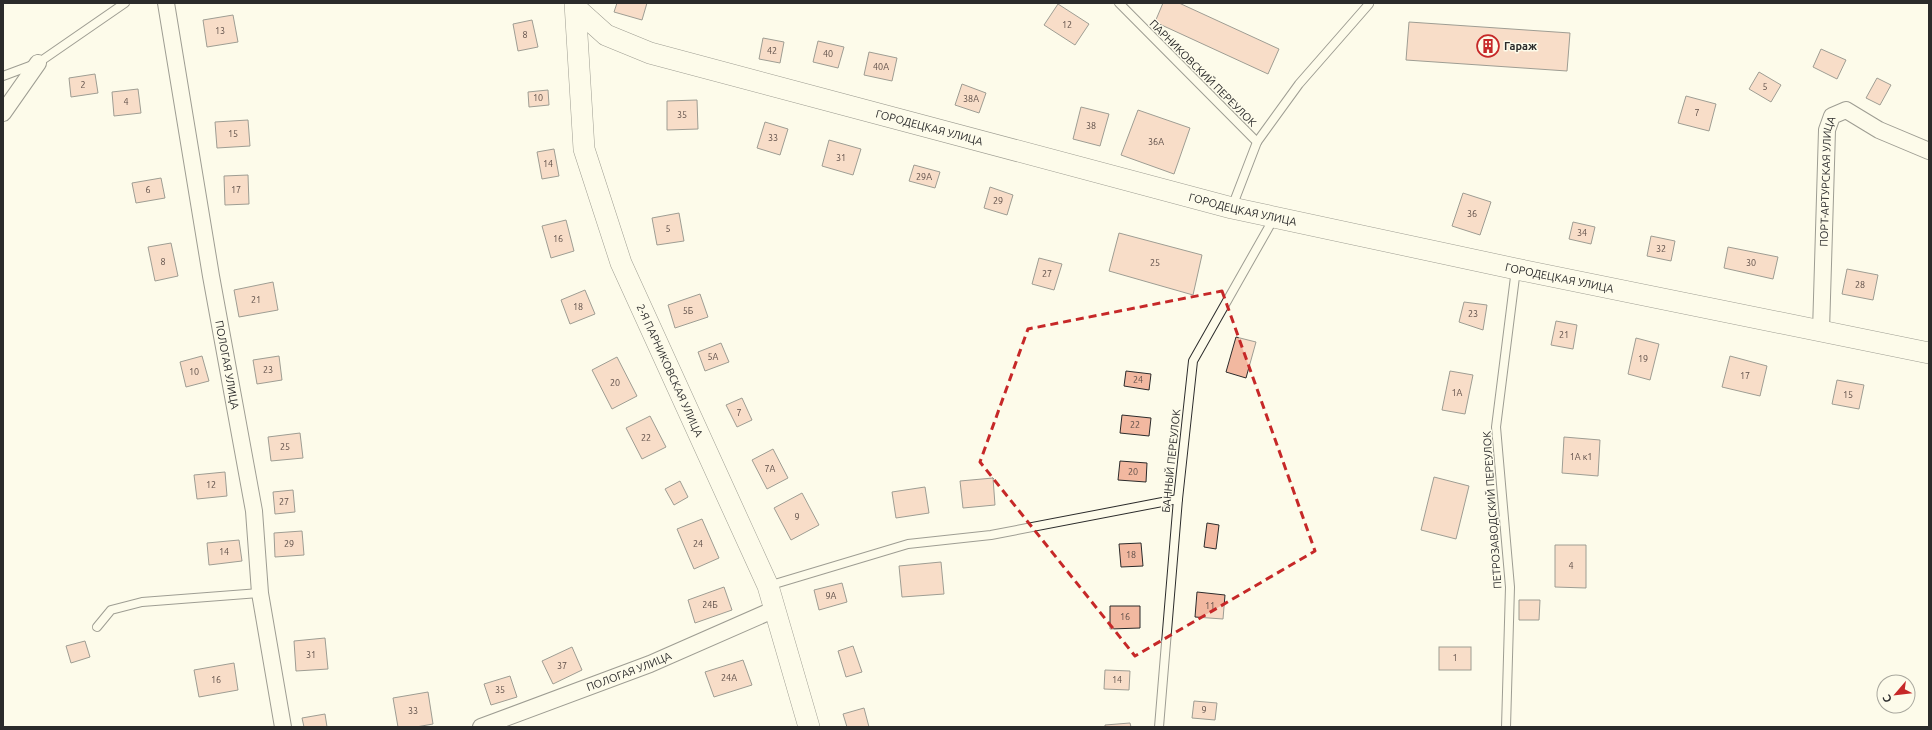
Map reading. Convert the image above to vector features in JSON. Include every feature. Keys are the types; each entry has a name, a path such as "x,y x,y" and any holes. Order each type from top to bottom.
{"street":[{"name":"ПОЛОГАЯ УЛИЦА","path":"166,3 211,276 254,511 260,592 282,727"},
{"name":"ГОРОДЕЦКАЯ УЛИЦА","path":"575,6 606,35 650,54 1232,208 1516,269 1929,353"},
{"name":"2-Я ПАРНИКОВСКАЯ УЛИЦА","path":"575,6 584,149 621,263 768,586 773,610 809,727"},
{"path":"3,113 38,63"},
{"name":"ПОРТ-АРТУРСКАЯ УЛИЦА","path":"1821,331 1827,130 1832,116 1846,110 1879,130 1929,151"},
{"name":"ПОЛОГАЯ УЛИЦА","path":"481,727 650,664 773,610"}],"lane":[{"path":"3,76 38,63 125,3"},
{"name":"ПАРНИКОВСКИЙ ПЕРЕУЛОК","path":"1119,3 1257,142 1232,208"},
{"path":"1257,142 1299,84 1369,4"},
{"name":"БАННЫЙ ПЕРЕУЛОК","path":"1159,727 1178,499 1193,361 1274,218"},
{"name":"ПЕТРОЗАВОДСКИЙ ПЕРЕУЛОК","path":"1506,727 1510,587 1496,427 1516,269"},
{"path":"768,586 908,544 991,534 1178,499"},
{"path":"97,627 111,610 142,602 260,592"}],"highlighted area":[{"path":"1222,291 1315,551 1135,656 980,462 1028,329"}],"building":[{"path":"617,3 647,3 642,20 614,12"},
{"path":"1163,3 1179,3 1279,49 1268,74 1155,22"},
{"path":"1058,4 1089,24 1075,45 1044,25"},
{"path":"233,15 238,42 207,47 203,20"},
{"path":"532,20 538,47 518,51 513,24"},
{"name":"Гараж","path":"1409,22 1570,33 1567,71 1406,60"},
{"path":"763,38 784,42 780,63 759,59"},
{"path":"818,41 844,47 838,68 813,62"},
{"path":"1821,49 1846,60 1837,79 1813,67"},
{"path":"869,52 897,58 892,81 864,75"},
{"path":"1759,72 1781,85 1771,102 1749,89"},
{"path":"95,74 98,93 71,97 69,78"},
{"path":"1877,78 1891,85 1880,105 1866,98"},
{"path":"962,84 986,93 979,113 955,105"},
{"path":"138,89 141,113 114,116 112,92"},
{"path":"548,90 549,105 529,107 528,92"},
{"path":"1686,96 1716,104 1709,131 1678,123"},
{"path":"697,100 698,129 667,130 667,101"},
{"path":"1081,107 1109,114 1100,146 1073,139"},
{"path":"1138,110 1190,128 1174,174 1121,155"},
{"path":"248,120 250,146 217,148 215,122"},
{"path":"765,122 788,129 780,155 757,148"},
{"path":"829,140 861,149 853,175 822,166"},
{"path":"554,149 559,176 542,179 537,152"},
{"path":"914,165 940,172 935,188 909,181"},
{"path":"248,175 249,204 225,205 224,176"},
{"path":"161,178 165,198 136,203 132,183"},
{"path":"990,187 1013,195 1007,215 984,208"},
{"path":"1463,193 1491,202 1480,235 1452,226"},
{"path":"679,213 684,241 657,245 652,218"},
{"path":"566,220 574,251 551,258 542,226"},
{"path":"1573,222 1595,227 1591,244 1569,239"},
{"path":"1119,233 1202,255 1193,295 1109,271"},
{"path":"1651,236 1675,241 1671,261 1647,256"},
{"path":"171,243 178,276 155,281 148,247"},
{"path":"1728,247 1778,257 1773,279 1724,268"},
{"path":"1039,258 1062,264 1054,290 1032,284"},
{"path":"1847,269 1878,275 1873,300 1842,294"},
{"path":"273,282 278,310 239,317 234,290"},
{"path":"585,290 595,314 570,324 561,300"},
{"path":"700,294 708,317 675,328 668,305"},
{"path":"1464,302 1487,305 1483,330 1459,322"},
{"path":"1556,321 1577,325 1573,349 1551,345"},
{"path":"1236,337 1256,342 1246,378 1226,372"},
{"path":"1636,338 1659,344 1650,380 1628,374"},
{"path":"721,343 729,362 705,371 698,352"},
{"path":"202,356 209,381 186,387 180,362"},
{"path":"279,356 282,380 257,384 253,360"},
{"path":"1730,356 1767,366 1760,396 1722,387"},
{"path":"617,357 637,396 612,409 592,370"},
{"path":"1126,371 1151,374 1149,390 1124,386"},
{"path":"1450,371 1473,375 1465,414 1442,410"},
{"path":"1837,380 1864,385 1859,409 1832,404"},
{"path":"742,398 752,420 737,427 726,405"},
{"path":"1122,415 1151,418 1149,436 1120,433"},
{"path":"650,416 666,447 642,459 626,428"},
{"path":"300,433 303,458 271,461 268,437"},
{"path":"1564,437 1600,440 1598,476 1562,473"},
{"path":"773,449 788,478 767,489 752,460"},
{"path":"1120,461 1147,463 1146,482 1118,480"},
{"path":"225,472 227,496 197,499 194,475"},
{"path":"1434,477 1469,486 1456,539 1421,530"},
{"path":"993,478 995,505 963,508 960,481"},
{"path":"680,481 688,497 674,505 665,489"},
{"path":"925,487 929,513 896,518 892,492"},
{"path":"293,490 295,512 275,514 273,492"},
{"path":"802,493 819,525 791,540 774,508"},
{"path":"702,519 719,558 694,569 677,529"},
{"path":"1207,523 1219,525 1216,549 1204,547"},
{"path":"302,531 304,555 275,557 274,533"},
{"path":"239,540 242,561 209,565 207,543"},
{"path":"1141,543 1143,566 1121,567 1119,544"},
{"path":"1555,545 1586,545 1586,588 1555,587"},
{"path":"941,562 944,594 902,597 899,566"},
{"path":"842,583 847,602 819,610 814,590"},
{"path":"724,587 732,610 695,623 688,600"},
{"path":"1197,592 1225,595 1223,619 1195,617"},
{"path":"1519,600 1540,600 1539,620 1519,620"},
{"path":"1110,606 1140,606 1140,628 1110,629"},
{"path":"325,638 328,669 296,671 294,641"},
{"path":"85,641 90,657 71,663 66,646"},
{"path":"853,646 862,672 846,677 838,651"},
{"path":"572,647 582,670 553,684 542,661"},
{"path":"1439,647 1471,647 1471,670 1439,670"},
{"path":"743,660 752,685 714,697 705,672"},
{"path":"234,663 238,690 199,697 194,670"},
{"path":"1105,670 1130,671 1129,690 1104,689"},
{"path":"510,676 517,697 491,705 484,684"},
{"path":"428,692 433,724 416,727 398,727 393,698"},
{"path":"1194,701 1217,703 1215,720 1192,718"},
{"path":"864,708 869,727 847,727 843,714"},
{"path":"325,714 327,727 304,727 302,718"},
{"path":"1130,723 1131,727 1105,727 1105,725"}],"place":[{"name":"Гараж","path":"1488,46"}]}
